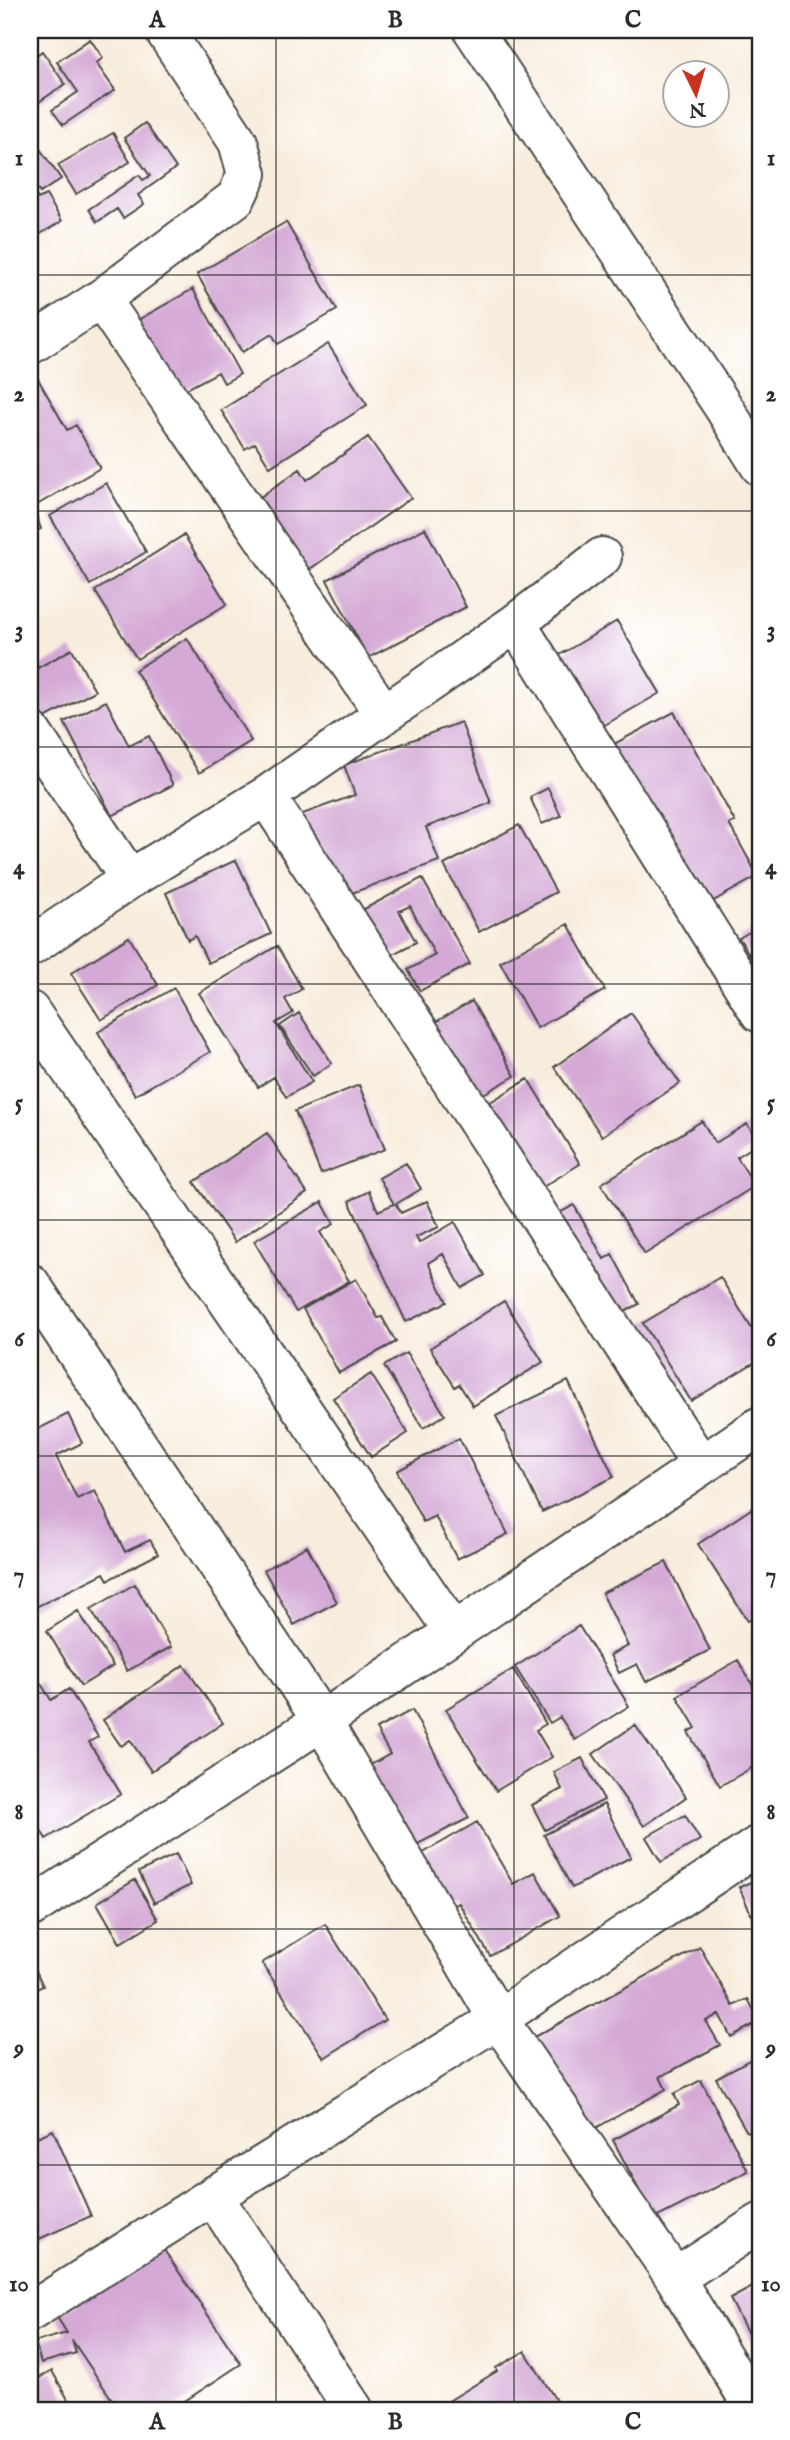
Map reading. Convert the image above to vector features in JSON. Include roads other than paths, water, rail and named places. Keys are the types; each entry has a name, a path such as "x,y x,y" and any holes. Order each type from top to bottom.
{"street":[{"path":"30,345 101,299 236,198 247,174 238,142 164,30"},
{"path":"473,30 717,396 760,466"},
{"path":"101,299 384,714"},
{"path":"30,947 130,879 266,796 516,623 602,557"},
{"path":"516,623 760,1013"},
{"path":"30,730 130,879"},
{"path":"266,796 701,1465"},
{"path":"30,1011 454,1632"},
{"path":"30,1283 43,1331 322,1721 498,2019 675,2278 755,2410"},
{"path":"30,1908 322,1721 760,1426"},
{"path":"30,2312 498,2019 760,1844"},
{"path":"213,2196 355,2410"},
{"path":"675,2278 760,2223"}]}
